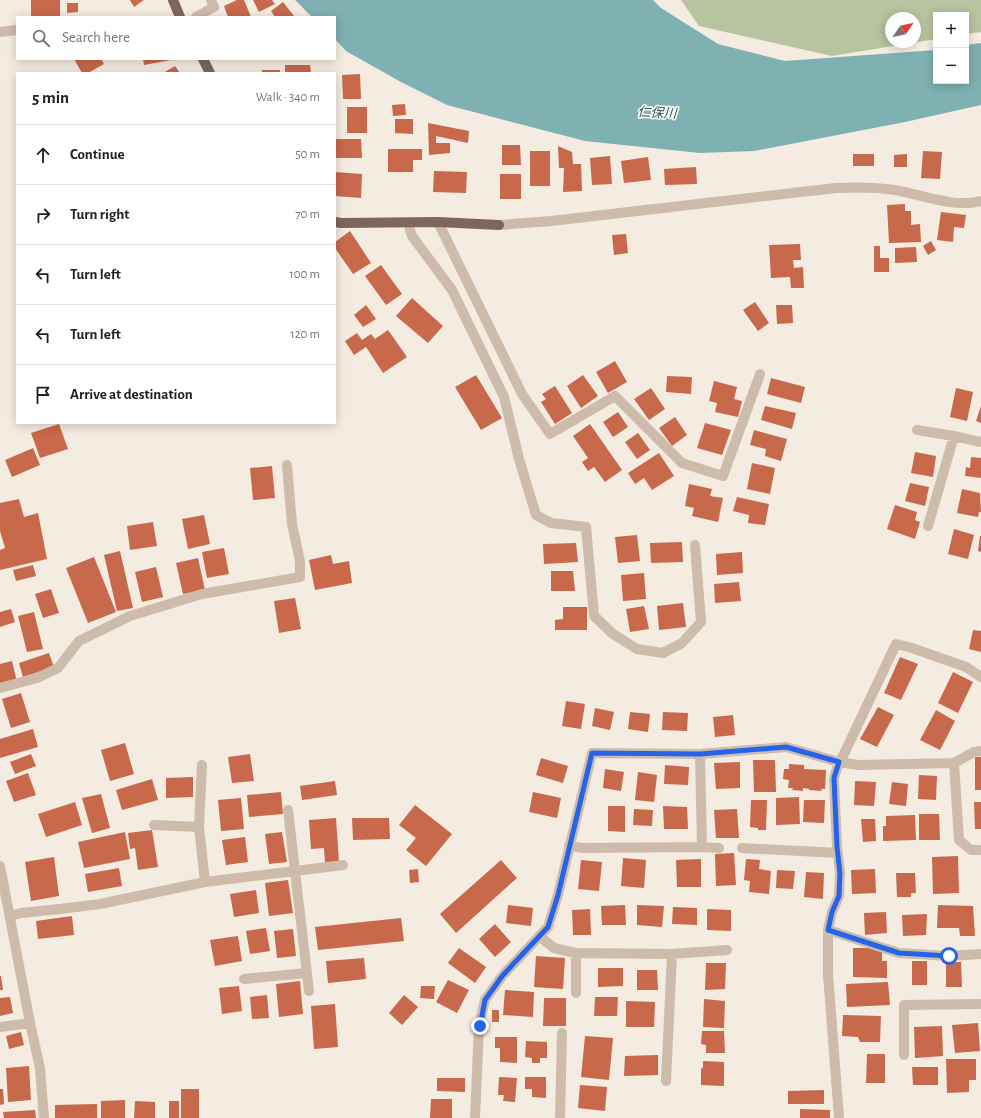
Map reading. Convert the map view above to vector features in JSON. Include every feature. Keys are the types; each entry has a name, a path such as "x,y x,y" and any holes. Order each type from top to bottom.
{"main road":[{"path":"174,0 180,16"},
{"path":"204,60 210,72"},
{"path":"336,222 438,222 499,225"}],"street":[{"path":"198,16 214,7 211,0"},
{"path":"0,32 16,30"},
{"path":"499,225 552,221 836,188 857,187 896,190 954,203 981,201"},
{"path":"438,222 522,394 550,434 615,396 682,463 722,476 760,374"},
{"path":"408,223 412,236 452,290 504,398 519,458 536,515 551,523 586,527 594,616 613,634 637,649 663,653 682,643 701,622 695,545"},
{"path":"917,430 981,442"},
{"path":"928,526 954,436"},
{"path":"0,688 37,678 58,668 79,642 130,616 202,594 300,577 300,561 292,524 287,465"},
{"path":"839,1118 828,974 828,930 832,912 839,896 840,873 834,778 839,762 896,644 909,647 966,667 981,677"},
{"path":"475,1118 480,1026 485,1000 503,975 548,927 558,895 592,753 700,754 786,747 839,762 858,765 954,763 974,752 981,750"},
{"path":"700,754 702,847"},
{"path":"954,763 959,840 971,850 981,850"},
{"path":"202,765 199,827 205,882"},
{"path":"288,810 309,990"},
{"path":"154,825 199,827"},
{"path":"569,845 581,848 719,848"},
{"path":"742,848 838,853"},
{"path":"10,916 21,913 100,904 205,882 343,865"},
{"path":"0,866 4,903 10,916 30,1024 40,1068 44,1118"},
{"path":"828,930 899,953 949,956 981,954"},
{"path":"539,936 554,948 576,953 672,954 727,950"},
{"path":"576,953 576,993"},
{"path":"666,1081 672,954"},
{"path":"244,979 307,973"},
{"path":"904,1055 904,1005 981,1004"},
{"path":"0,1027 30,1024"},
{"path":"560,1118 562,1033"}],"green space":[{"path":"681,0 981,0 981,32 969,34 969,12 933,12 933,39 921,41 921,12 885,12 885,47 832,56 699,26"}],"water":[{"name":"仁保川","path":"295,0 653,0 661,8 718,44 785,61 933,50 933,84 969,84 969,45 981,43 981,105 905,122 754,151 700,153 585,141 447,105 401,82 346,51 336,40 336,16 311,16"}],"building":[{"path":"31,0 60,0 60,16 31,16"},
{"path":"130,0 144,0 134,7"},
{"path":"237,0 244,0 251,16 228,16 224,6"},
{"path":"253,0 272,0 275,4 259,12"},
{"path":"283,2 294,16 274,16 271,11"},
{"path":"67,3 78,3 78,12 67,13"},
{"path":"75,60 102,60 104,64 90,72 81,72"},
{"path":"143,60 171,60 144,65"},
{"path":"285,65 310,65 311,72 285,72"},
{"path":"175,66 179,72 165,72"},
{"path":"262,70 280,70 280,72 262,72"},
{"path":"360,74 361,99 343,99 342,75"},
{"path":"405,104 406,115 393,116 392,105"},
{"path":"347,107 367,107 367,133 347,133"},
{"path":"395,119 413,119 413,134 395,133"},
{"path":"428,123 469,131 468,143 436,136 436,143 450,143 450,153 429,155"},
{"path":"336,139 361,139 362,158 336,158"},
{"path":"502,145 520,145 521,165 502,165"},
{"path":"558,146 572,152 573,164 581,164 582,191 563,192 564,168 559,168"},
{"path":"388,149 422,149 422,160 413,160 413,172 388,172"},
{"path":"530,151 550,151 550,186 530,186"},
{"path":"923,151 942,152 940,179 921,178"},
{"path":"853,154 874,154 874,166 853,166"},
{"path":"907,154 907,167 894,167 894,155"},
{"path":"610,156 612,184 592,185 590,158"},
{"path":"648,157 651,180 624,183 621,161"},
{"path":"696,167 697,184 665,185 664,169"},
{"path":"434,171 467,172 466,193 433,192"},
{"path":"336,172 362,174 361,198 336,196"},
{"path":"500,174 521,174 521,199 500,199"},
{"path":"905,204 905,211 911,211 911,225 920,224 921,242 889,243 887,205"},
{"path":"941,212 966,215 964,228 954,227 953,242 937,240"},
{"path":"350,231 371,263 353,274 336,249 336,241"},
{"path":"626,234 628,253 614,255 612,235"},
{"path":"931,241 936,250 928,255 923,246"},
{"path":"800,244 801,260 793,260 794,268 803,267 804,288 791,288 790,277 771,278 769,245"},
{"path":"874,246 880,246 880,258 889,258 889,272 874,272"},
{"path":"916,247 917,262 895,263 895,248"},
{"path":"381,265 402,294 386,305 365,276"},
{"path":"412,298 443,326 428,343 396,316"},
{"path":"755,302 769,323 758,331 743,310"},
{"path":"366,305 376,319 363,327 354,315"},
{"path":"776,305 792,305 793,323 777,324"},
{"path":"388,330 407,357 383,373 366,347 354,355 345,341 357,333 362,340 371,334 375,339"},
{"path":"615,361 627,382 608,393 596,372"},
{"path":"476,375 502,418 481,430 455,387"},
{"path":"583,375 598,396 581,408 567,386"},
{"path":"667,376 692,377 691,394 666,392"},
{"path":"771,378 805,387 801,403 767,394"},
{"path":"714,381 737,387 734,399 742,401 738,417 715,412 717,403 709,401"},
{"path":"555,386 572,413 555,424 541,402 546,399 542,394"},
{"path":"651,388 665,409 649,420 634,399"},
{"path":"956,388 973,392 967,421 950,417"},
{"path":"765,406 796,413 792,429 761,420"},
{"path":"981,406 981,423 976,421"},
{"path":"618,412 628,427 613,437 603,422"},
{"path":"675,417 687,435 672,446 659,428"},
{"path":"705,423 731,430 722,455 697,448"},
{"path":"59,424 68,449 40,458 31,433"},
{"path":"590,424 622,470 605,482 594,467 588,471 582,462 588,458 573,436"},
{"path":"754,430 787,439 781,461 765,456 766,449 750,445"},
{"path":"638,433 650,450 637,459 625,442"},
{"path":"33,448 40,465 12,477 5,460"},
{"path":"915,452 936,456 933,477 911,473"},
{"path":"659,453 674,476 652,490 644,478 635,484 628,473"},
{"path":"971,457 981,458 981,478 965,476 966,467 970,468"},
{"path":"752,463 775,468 770,494 747,489"},
{"path":"272,466 275,498 253,500 250,468"},
{"path":"910,483 929,487 925,506 905,501"},
{"path":"689,484 712,489 710,496 723,498 718,522 692,516 694,508 685,506"},
{"path":"962,489 980,493 981,512 979,512 978,517 957,513"},
{"path":"737,497 769,504 765,525 748,523 749,515 733,511"},
{"path":"19,499 24,517 38,513 47,559 0,570 0,550 5,548 0,531 0,503"},
{"path":"895,505 917,512 915,520 920,522 915,539 887,529"},
{"path":"204,515 210,544 188,549 182,519"},
{"path":"153,522 157,546 130,550 127,526"},
{"path":"954,529 974,535 968,559 948,554"},
{"path":"637,535 640,561 618,563 615,537"},
{"path":"981,536 981,552 978,551"},
{"path":"682,542 683,562 651,563 650,543"},
{"path":"576,543 578,562 544,564 543,544"},
{"path":"224,548 229,574 207,578 202,552"},
{"path":"120,551 133,608 117,611 104,555"},
{"path":"742,552 743,573 717,575 716,554"},
{"path":"331,555 333,564 349,561 352,583 315,590 309,560"},
{"path":"94,557 116,612 88,623 66,568"},
{"path":"198,558 205,590 183,594 176,563"},
{"path":"33,565 36,576 16,581 13,570"},
{"path":"156,567 163,597 142,602 135,572"},
{"path":"551,571 573,571 575,591 551,591"},
{"path":"644,573 646,599 623,601 621,575"},
{"path":"739,582 741,601 715,603 714,584"},
{"path":"51,589 59,613 43,618 35,594"},
{"path":"295,598 301,629 279,633 274,601"},
{"path":"683,603 686,627 659,630 657,606"},
{"path":"644,606 649,629 630,632 626,609"},
{"path":"563,607 587,607 587,630 555,630 555,620 563,619"},
{"path":"11,609 15,622 0,627 0,612"},
{"path":"34,612 43,649 27,652 18,616"},
{"path":"973,630 981,631 981,652 969,649"},
{"path":"49,653 54,667 23,677 19,663"},
{"path":"900,657 918,664 901,700 884,693"},
{"path":"12,661 17,682 0,686 0,664"},
{"path":"953,672 973,682 958,713 938,703"},
{"path":"21,693 30,722 11,728 2,699"},
{"path":"566,701 585,704 581,729 562,726"},
{"path":"878,707 894,715 877,747 860,739"},
{"path":"595,708 614,712 610,730 592,726"},
{"path":"936,710 955,721 940,750 920,740"},
{"path":"630,712 650,714 648,732 628,729"},
{"path":"663,712 688,713 687,731 662,730"},
{"path":"733,715 735,735 715,737 713,717"},
{"path":"33,729 38,747 0,758 0,739"},
{"path":"125,743 134,774 110,781 101,750"},
{"path":"31,754 36,766 15,774 10,762"},
{"path":"250,754 254,781 232,783 228,757"},
{"path":"975,757 981,757 981,790 975,790"},
{"path":"541,758 568,766 563,783 536,775"},
{"path":"753,760 775,760 776,792 754,792"},
{"path":"740,762 740,788 716,789 714,763"},
{"path":"789,764 804,765 804,769 826,770 825,789 821,789 822,791 803,788 803,791 788,788 789,780 783,779 784,769 789,769"},
{"path":"665,765 689,767 688,785 664,784"},
{"path":"605,769 624,772 621,791 603,788"},
{"path":"638,772 657,775 654,802 635,800"},
{"path":"28,773 36,795 14,802 6,781"},
{"path":"919,775 937,776 936,800 918,799"},
{"path":"193,777 193,797 166,798 166,778"},
{"path":"152,779 158,800 122,810 116,790"},
{"path":"335,781 337,795 302,800 300,786"},
{"path":"855,781 876,782 874,806 854,805"},
{"path":"892,782 908,784 906,806 889,804"},
{"path":"281,792 283,814 249,817 247,795"},
{"path":"533,792 561,798 557,818 529,812"},
{"path":"101,794 110,828 92,833 82,798"},
{"path":"799,797 800,824 776,825 776,798"},
{"path":"241,798 244,829 221,831 218,800"},
{"path":"751,800 767,800 766,830 758,830 758,828 750,827"},
{"path":"804,800 825,800 824,823 803,822"},
{"path":"75,802 82,825 46,837 38,814"},
{"path":"974,802 981,802 981,829 975,829"},
{"path":"415,805 452,834 426,866 406,850 416,838 399,825"},
{"path":"608,806 625,806 625,832 608,831"},
{"path":"663,806 687,807 688,829 664,829"},
{"path":"634,809 653,810 652,826 633,825"},
{"path":"737,809 739,838 716,838 714,810"},
{"path":"919,814 939,814 940,840 919,840"},
{"path":"915,815 916,840 883,841 883,826 886,826 886,816"},
{"path":"336,818 339,862 325,863 324,848 311,849 309,820"},
{"path":"352,818 389,818 390,839 353,840"},
{"path":"861,819 875,819 876,841 863,842"},
{"path":"152,830 158,867 138,870 135,848 130,849 128,833"},
{"path":"125,832 130,859 84,868 78,842"},
{"path":"282,832 287,862 269,864 265,834"},
{"path":"245,837 248,862 226,865 222,840"},
{"path":"734,853 736,885 716,886 715,854"},
{"path":"958,856 959,893 933,894 932,857"},
{"path":"54,857 59,896 31,901 25,862"},
{"path":"623,858 646,860 644,888 621,886"},
{"path":"701,859 701,887 677,887 676,860"},
{"path":"746,859 760,860 759,869 771,871 769,894 749,892 750,881 744,880"},
{"path":"501,860 517,878 456,933 440,914"},
{"path":"581,860 602,862 599,891 578,889"},
{"path":"119,868 122,886 88,892 85,874"},
{"path":"418,869 419,882 410,883 409,870"},
{"path":"875,869 876,893 852,894 851,870"},
{"path":"777,870 795,871 793,889 776,888"},
{"path":"806,872 824,873 823,899 804,897"},
{"path":"896,873 915,873 916,893 911,893 911,897 897,897"},
{"path":"288,880 293,913 269,916 265,883"},
{"path":"256,890 259,913 234,917 230,894"},
{"path":"508,905 533,908 531,926 506,923"},
{"path":"625,905 626,925 602,925 601,906"},
{"path":"637,905 664,906 662,927 637,925"},
{"path":"938,905 973,906 975,936 960,936 959,928 937,928"},
{"path":"673,907 697,908 697,925 672,924"},
{"path":"590,909 591,935 573,935 572,910"},
{"path":"707,909 731,910 731,931 707,930"},
{"path":"886,912 887,933 865,935 864,913"},
{"path":"927,914 926,935 903,936 902,915"},
{"path":"72,916 74,935 38,939 36,921"},
{"path":"401,918 404,941 318,950 315,927"},
{"path":"495,924 511,942 495,957 479,939"},
{"path":"266,928 270,951 250,954 246,931"},
{"path":"293,929 296,956 277,958 274,931"},
{"path":"238,936 242,961 215,966 210,940"},
{"path":"459,948 486,967 475,983 448,963"},
{"path":"853,948 882,948 882,961 887,961 887,978 853,977"},
{"path":"536,956 565,958 563,989 534,987"},
{"path":"364,958 366,979 328,983 326,961"},
{"path":"912,961 927,961 927,985 912,985"},
{"path":"946,962 961,962 962,987 946,987"},
{"path":"706,963 726,963 725,989 705,990"},
{"path":"598,968 623,968 623,986 598,987"},
{"path":"637,970 657,970 658,990 637,990"},
{"path":"1,976 3,990 0,990"},
{"path":"448,980 469,990 457,1013 436,1002"},
{"path":"300,981 303,1014 279,1017 276,984"},
{"path":"888,982 890,1005 847,1007 846,984"},
{"path":"239,986 242,1011 222,1014 219,988"},
{"path":"421,986 435,986 434,999 420,998"},
{"path":"505,990 534,992 533,1017 503,1015"},
{"path":"267,995 269,1018 252,1019 250,997"},
{"path":"404,995 418,1007 402,1025 389,1013"},
{"path":"10,997 13,1013 0,1016 0,998"},
{"path":"595,997 618,997 617,1016 594,1016"},
{"path":"544,998 566,998 566,1026 543,1026"},
{"path":"704,999 725,1001 724,1028 703,1027"},
{"path":"626,1001 655,1002 654,1027 626,1027"},
{"path":"335,1004 338,1047 314,1049 311,1006"},
{"path":"492,1010 499,1010 499,1022 492,1022"},
{"path":"843,1015 881,1016 880,1042 860,1042 858,1037 842,1036"},
{"path":"978,1023 980,1051 955,1053 952,1025"},
{"path":"942,1026 943,1056 915,1058 914,1027"},
{"path":"702,1031 724,1031 725,1053 706,1053 706,1045 701,1044"},
{"path":"21,1032 24,1045 9,1049 6,1036"},
{"path":"585,1036 613,1038 609,1080 581,1077"},
{"path":"495,1037 517,1037 517,1063 500,1062 500,1048 495,1048"},
{"path":"526,1041 547,1042 547,1058 540,1058 540,1063 532,1063 532,1058 525,1057"},
{"path":"867,1054 885,1054 885,1083 866,1083"},
{"path":"658,1055 658,1075 624,1076 625,1056"},
{"path":"946,1059 976,1059 976,1080 969,1080 969,1092 947,1093"},
{"path":"703,1061 724,1062 724,1086 701,1085 701,1069 703,1067"},
{"path":"29,1066 31,1100 8,1102 6,1068"},
{"path":"912,1067 938,1067 938,1085 913,1085"},
{"path":"499,1077 517,1078 515,1102 503,1101 504,1095 498,1095"},
{"path":"525,1077 546,1077 546,1098 532,1097 532,1089 525,1089"},
{"path":"437,1078 465,1078 465,1092 437,1091"},
{"path":"580,1085 607,1087 605,1111 578,1108"},
{"path":"0,1089 3,1089 4,1104 0,1105"},
{"path":"181,1089 199,1089 199,1118 181,1118"},
{"path":"824,1090 824,1104 788,1104 788,1091"},
{"path":"431,1099 452,1099 452,1118 430,1118"},
{"path":"125,1100 125,1118 101,1118 101,1101"},
{"path":"135,1101 155,1102 155,1118 134,1118"},
{"path":"169,1101 179,1101 179,1118 169,1118"},
{"path":"97,1104 97,1118 55,1118 55,1105"},
{"path":"800,1109 830,1110 830,1118 800,1118"},
{"path":"35,1110 36,1118 4,1118 3,1112"}],"route":[{"path":"480,1026 485,1000 503,975 548,927 558,895 592,753 700,754 786,747 839,762 834,778 837,847 840,873 839,896 832,912 828,930 899,953 949,956"}]}
